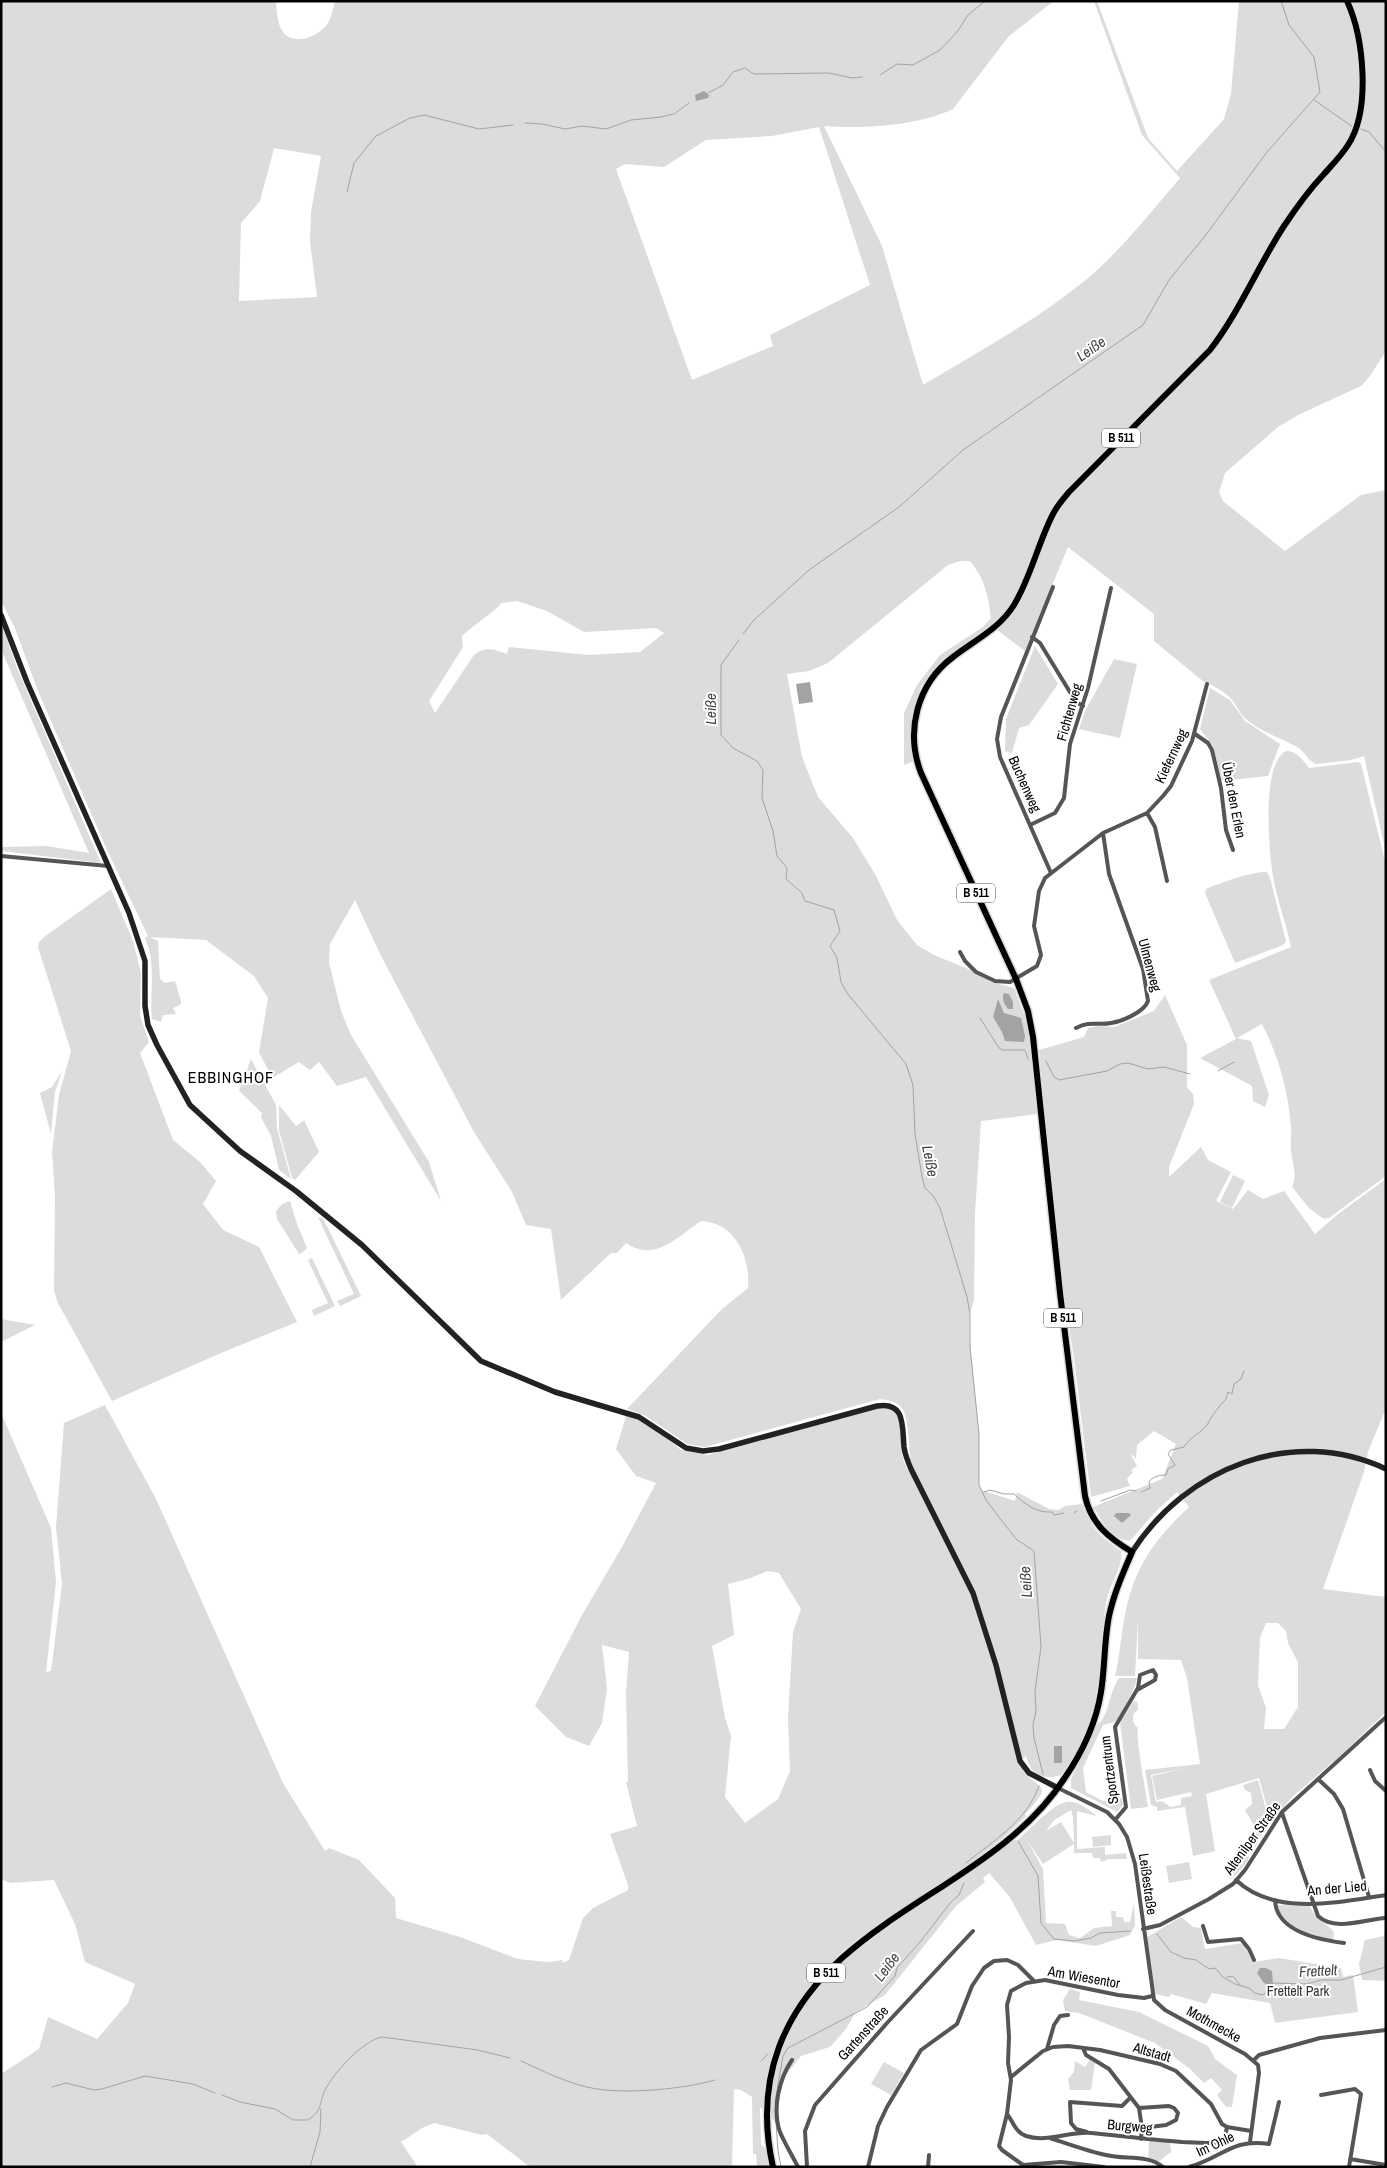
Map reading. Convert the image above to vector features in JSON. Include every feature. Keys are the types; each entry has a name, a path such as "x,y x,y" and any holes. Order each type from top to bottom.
{"main road":[{"name":"B 511","path":"773,2167 767,2133 770,2082 782,2038 804,2000 821,1978 852,1949 1008,1839 1038,1811 1058,1788 1080,1753 1095,1715 1101,1691 1109,1617 1117,1587 1132,1552 1111,1539 1098,1526 1087,1503 1065,1337 1034,1037 1028,1011 1016,979 919,768 913,743 919,705 929,684 943,665 990,631 1013,606 1052,517 1068,492 1210,350 1228,325 1284,226 1352,139 1360,112 1361,69 1358,31 1347,1"}],"street":[{"name":"Buchenweg","path":"1051,873 1002,761 997,739 1001,716 1053,587"},
{"name":"Fichtenweg","path":"1030,825 1055,813 1064,798 1069,751 1111,588"},
{"path":"1,615 27,682 129,913 142,949 146,968 145,1006 148,1025 190,1105 240,1151 296,1192 362,1246 433,1312 475,1357 555,1392 639,1417 680,1446 692,1450 719,1449 877,1406 888,1406 897,1411 902,1419 905,1452 911,1469 967,1578 980,1612 1008,1710 1018,1757 1022,1765 1030,1772 1058,1788"},
{"path":"1032,637 1040,643 1076,702 1082,706"},
{"name":"Kiefernweg","path":"1051,873 1103,833 1147,813 1167,792 1195,734 1207,684"},
{"name":"Über den Erlen","path":"1195,734 1208,743 1212,750 1222,788 1226,830 1233,850"},
{"path":"1147,813 1155,827 1167,881"},
{"name":"Ulmenweg","path":"1076,1028 1089,1023 1112,1023 1140,1011 1147,1004 1148,991 1143,969 1108,870 1103,833"},
{"path":"1,856 108,866"},
{"path":"960,952 968,965 984,978 1003,982 1016,979 1035,968 1040,960 1041,953 1034,932 1039,892 1045,878 1051,873"},
{"path":"1132,1552 1159,1517 1194,1487 1229,1468 1252,1460 1277,1455 1312,1452 1340,1454 1386,1469"},
{"name":"Sportzentrum","path":"1116,1820 1126,1807 1115,1727 1137,1690 1140,1675 1153,1670 1156,1675 1155,1680 1137,1690"},
{"name":"Altenilper Straße","path":"1143,1929 1160,1925 1198,1905 1222,1892 1236,1880 1258,1852 1282,1812 1386,1716"},
{"path":"1370,1770 1375,1782 1386,1790"},
{"path":"1318,1779 1334,1794 1343,1809 1369,1897"},
{"name":"Leißestraße","path":"1058,1788 1107,1812 1116,1820 1128,1837 1132,1850 1143,1929"},
{"path":"1282,1812 1318,1916 1332,1924 1386,1918"},
{"name":"An der Lied","path":"1236,1880 1244,1888 1275,1900 1331,1903 1386,1895"},
{"path":"1275,1900 1279,1914 1298,1932 1315,1938 1344,1943"},
{"path":"1204,1926 1208,1942 1241,1940 1249,1949 1254,1960"},
{"path":"1143,1929 1152,1996"},
{"name":"Gartenstraße","path":"807,2167 805,2131 815,2105 887,2023 973,1931"},
{"path":"868,2167 878,2126 887,2107 923,2048 957,2024 972,1986 984,1968 994,1961 1007,1960 1018,1965 1034,1981"},
{"name":"Am Wiesentor","path":"1011,2077 1008,2063 1008,1997 1013,1990 1034,1981 1048,1980 1072,1987 1141,1998 1152,1996"},
{"name":"Mothmecke","path":"1152,1996 1156,2003 1165,2010 1254,2060"},
{"path":"1068,2015 1060,2016 1056,2020 1047,2049 1011,2077 1007,2114 999,2147 1022,2166 1056,2162 1104,2167"},
{"path":"1250,2142 1259,2074 1259,2068 1254,2060 1259,2055 1320,2038 1386,2030"},
{"name":"Altstadt","path":"1047,2049 1063,2046 1083,2048 1168,2067 1205,2098 1216,2111 1222,2124 1227,2127"},
{"path":"1083,2048 1086,2055 1109,2069 1139,2108 1142,2128 1141,2139"},
{"path":"792,2060 782,2080 778,2098 778,2118 780,2132 798,2167"},
{"path":"1321,2095 1355,2089 1360,2092 1349,2167"},
{"path":"1089,2133 1076,2129 1070,2123 1070,2102 1122,2106 1130,2098"},
{"name":"Im Ohle","path":"1191,2167 1210,2160 1235,2146 1250,2142 1269,2144 1279,2102"},
{"path":"1139,2108 1169,2106 1178,2113 1176,2120 1169,2124 1142,2128"},
{"name":"Burgweg","path":"1007,2114 1022,2134 1031,2137 1089,2133 1141,2139 1221,2142 1225,2140 1227,2127"},
{"path":"1227,2127 1251,2131"},
{"path":"1047,2137 1090,2152 1147,2159 1163,2167"},
{"path":"928,2155 928,2167"},
{"path":"1350,2159 1386,2165"}],"green space":[{"path":"1,1 276,1 281,29 287,36 298,39 310,37 325,27 333,11 335,1 1054,1 1009,36 953,109 939,115 907,123 856,127 824,126 882,246 923,385 1028,322 1087,279 1124,243 1180,178 1142,135 1094,1 1097,1 1148,138 1177,171 1224,119 1231,94 1239,1 1386,1 1386,351 1370,376 1361,386 1298,415 1278,427 1225,473 1219,492 1223,501 1285,551 1361,495 1386,490 1386,853 1364,756 1351,760 1316,764 1299,748 1253,725 1227,695 1216,687 1204,682 1154,641 1154,614 1068,547 1025,651 996,629 943,660 921,686 913,710 910,740 914,761 904,765 904,713 917,685 940,655 983,627 991,618 985,588 970,561 960,561 948,565 828,663 809,671 787,674 802,757 818,797 853,838 876,876 897,920 917,945 934,955 990,978 989,981 1014,988 1028,1025 1037,1114 981,1121 975,1214 974,1300 970,1314 969,1331 979,1434 979,1485 981,1490 1015,1501 1017,1492 1049,1509 1058,1510 1065,1506 1082,1504 1093,1526 1101,1536 1121,1551 1119,1569 1107,1598 1095,1702 1089,1724 1074,1756 1061,1775 1048,1777 1034,1772 1026,1756 1019,1763 1024,1772 1042,1790 1041,1795 1025,1814 1026,1816 979,1856 850,1945 816,1980 801,1999 804,2000 857,1948 1014,1838 1017,1841 1048,1812 1062,1803 1074,1802 1097,1816 1077,1811 1077,1849 1105,1847 1105,1855 1126,1853 1127,1859 1109,1859 1101,1862 1100,1858 1093,1858 1092,1853 1074,1853 1074,1844 1043,1864 1027,1840 1043,1869 1046,1923 1065,1924 1069,1935 1080,1938 1094,1928 1112,1926 1111,1911 1116,1911 1116,1917 1123,1917 1124,1922 1130,1922 1134,1903 1135,1925 1130,1935 1096,1946 1057,1940 1036,1945 1009,1896 989,1873 983,1878 985,1882 956,1906 885,1995 856,2012 846,2029 830,2047 801,2056 782,2080 778,2103 779,2126 760,2107 761,2144 766,2149 770,2167 757,2167 756,2154 753,2154 752,2097 741,2090 734,2089 732,2167 530,2167 487,2134 482,2135 434,2123 422,2128 401,2142 418,2167 1,2167 1,2074 39,2049 48,2017 97,2039 128,2003 135,1984 85,1962 75,1924 54,1880 10,1883 1,1879 1,1413 51,1528 56,1582 46,1672 51,1671 62,1584 56,1527 64,1423 105,1405 156,1499 283,1783 325,1851 329,1848 359,1860 395,1898 396,1918 460,1937 518,1959 547,1962 563,1960 562,1963 569,1960 583,1918 593,1908 628,1890 628,1885 610,1834 637,1826 626,1782 628,1782 626,1693 629,1652 602,1645 607,1689 602,1723 589,1746 566,1737 535,1706 582,1615 622,1547 656,1483 636,1476 616,1449 627,1413 647,1422 681,1450 708,1455 878,1407 888,1408 895,1412 899,1418 903,1458 912,1476 905,1413 900,1406 889,1400 880,1399 705,1447 687,1444 646,1416 627,1409 722,1309 748,1288 747,1265 738,1244 732,1235 723,1228 713,1223 701,1221 665,1246 656,1249 637,1248 626,1243 617,1253 611,1253 561,1300 551,1229 526,1225 512,1192 474,1132 380,954 355,900 330,944 329,962 341,1011 351,1035 429,1162 441,1201 366,1077 337,1086 319,1062 310,1070 299,1062 272,1078 259,1052 268,998 254,976 206,940 150,937 158,941 160,979 165,983 175,981 181,1001 181,1004 173,1008 176,1014 163,1015 161,1022 152,1019 152,968 149,948 145,938 148,936 107,850 38,691 14,626 1,601","holes":["819,127 870,285 770,335 773,346 692,380 616,169 625,164 664,167 706,140 772,136","274,148 321,156 311,212 310,241 317,297 239,301 241,223 260,201","517,601 547,611 584,632 656,628 664,633 640,652 589,655 509,647 507,654 494,650 482,650 474,655 435,713 429,701 463,647 462,636 502,603","768,1571 779,1573 801,1609 793,1632 788,1718 790,1771 778,1799 745,1823 725,1797 731,1736 725,1718 712,1646 734,1635 728,1584","1071,1810 1074,1843 1061,1822 1046,1831 1054,1820"]},
{"path":"1,622 17,668 101,863 1,851 1,847 47,846 89,853 1,649"},
{"path":"1035,646 1058,684 1029,725 1019,728 1012,753 1005,751 1006,719"},
{"path":"1114,659 1137,664 1120,738 1079,729 1086,709"},
{"path":"1210,688 1230,700 1245,721 1280,744 1268,776 1222,781 1213,746 1200,729"},
{"path":"1286,751 1297,754 1309,768 1358,762 1361,764 1386,865 1386,1176 1329,1218 1324,1219 1309,1208 1292,1187 1295,1173 1291,1150 1288,1100 1278,1061 1262,1024 1237,1038 1251,1041 1269,1095 1265,1107 1253,1101 1252,1086 1200,1058 1236,1039 1209,980 1291,947 1273,876 1269,829 1270,789 1273,772 1278,759"},
{"path":"1267,872 1270,878 1286,941 1283,945 1235,963 1205,893 1206,889"},
{"path":"111,889 133,941 141,973 140,1016 149,1042 140,1053 173,1140 200,1162 216,1181 203,1204 223,1230 259,1247 297,1322 112,1401 58,1303 54,1291 55,1197 52,1152 59,1095 71,1051 38,947 39,942 44,937"},
{"path":"1165,995 1187,1045 1187,1087 1193,1094 1194,1104 1169,1167 1169,1177 1201,1147 1208,1160 1231,1172 1216,1201 1233,1209 1248,1190 1263,1199 1284,1191 1315,1234 1338,1214 1386,1179 1386,1408 1368,1452 1364,1472 1323,1589 1386,1597 1386,1712 1340,1756 1293,1796 1271,1822 1259,1778 1206,1794 1215,1851 1193,1856 1185,1807 1157,1811 1157,1807 1151,1805 1145,1770 1200,1764 1187,1678 1181,1660 1138,1659 1138,1620 1135,1676 1115,1676 1125,1615 1140,1568 1156,1543 1189,1507 1177,1492 1156,1511 1130,1541 1123,1540 1112,1533 1093,1507 1162,1479 1176,1444 1154,1431 1137,1445 1136,1458 1130,1453 1137,1466 1131,1470 1133,1472 1127,1479 1130,1486 1091,1497 1073,1351 1061,1280 1039,1050 1084,1037 1088,1028 1097,1026 1114,1027 1154,1011","holes":["1266,1623 1278,1623 1286,1631 1288,1643 1298,1662 1298,1707 1284,1729 1264,1729 1266,1708 1258,1685 1260,1638","1186,1768 1152,1776 1157,1800 1191,1792 1192,1796 1181,1798 1181,1805 1170,1807 1162,1801 1156,1802 1151,1775"]},
{"path":"251,1059 276,1105 277,1128 291,1179 279,1170 271,1136 261,1117 262,1113 239,1091"},
{"path":"62,1071 55,1092 51,1134 40,1093 52,1087"},
{"path":"279,1105 296,1126 304,1120 319,1152 295,1180 292,1178 279,1130"},
{"path":"1233,1175 1245,1181 1232,1208 1220,1202"},
{"path":"290,1201 307,1248 299,1254 277,1219 276,1211 282,1204"},
{"path":"318,1217 323,1218 361,1296 340,1306 337,1301 354,1294"},
{"path":"312,1258 335,1306 314,1316 312,1310 328,1303 308,1260"},
{"path":"1,1319 35,1325 1,1342"},
{"path":"1119,1678 1137,1678 1118,1721 1103,1725 1083,1768 1086,1792 1103,1801 1122,1798 1123,1805 1117,1812 1071,1788 1071,1779 1097,1725 1107,1710 1115,1684"},
{"path":"1137,1701 1138,1710 1134,1713 1133,1719 1138,1728 1139,1753 1148,1807 1131,1809 1120,1723 1133,1702"},
{"path":"1258,1780 1269,1821 1255,1847 1252,1839 1256,1829 1245,1810 1252,1804 1251,1793 1245,1790 1243,1785"},
{"path":"1111,1835 1111,1845 1093,1847 1092,1837"},
{"path":"1249,1856 1248,1861 1234,1877 1231,1864"},
{"path":"1189,1862 1192,1879 1169,1883 1166,1866"},
{"path":"1276,1905 1310,1906 1318,1919 1334,1932 1333,1940 1300,1930 1286,1920"},
{"name":"Frettelt Park","path":"1181,1917 1193,1927 1201,1928 1205,1949 1243,1943 1253,1962 1279,1958 1341,1968 1343,1977 1353,1975 1358,2012 1275,2023 1270,2003 1212,1993 1206,2004 1171,1994 1169,1997 1155,1994 1147,1937"},
{"path":"1386,1921 1386,1981 1362,1980 1359,1964 1365,1940 1384,1936"},
{"path":"1070,1989 1080,1992 1079,2000 1139,2012 1208,2046 1215,2059 1237,2075 1232,2107 1226,2107 1217,2095 1222,2090 1211,2078 1204,2083 1190,2069 1155,2043 1079,2013 1065,2011 1063,2000"},
{"path":"1090,2060 1095,2063 1091,2090 1070,2090 1068,2079 1074,2072 1075,2061 1085,2067"},
{"path":"884,2062 904,2073 891,2095 871,2084"},
{"path":"1149,2141 1170,2143 1171,2152 1158,2162 1148,2158"}],"shaded area":[{"path":"704,91 709,95 708,98 696,101 695,95"},
{"path":"810,682 813,702 799,704 796,684"},
{"path":"1004,993 1009,994 1013,1002 1013,1009 1008,1009 1006,1006 1003,1000"},
{"path":"998,999 1004,1013 1021,1018 1025,1036 1024,1042 1005,1041 993,1017"},
{"path":"1116,1513 1129,1513 1131,1515 1122,1523 1114,1516"},
{"path":"1054,1746 1062,1746 1062,1763 1054,1763"},
{"path":"1260,1968 1272,1971 1273,1985 1269,1986 1263,1982 1257,1973"}],"waterway":[{"path":"880,75 897,64 913,65 940,50 957,32 968,15 985,1"},
{"name":"Leiße","path":"743,634 754,620 809,570 899,507 963,450 1143,325 1169,280 1205,236 1267,152 1320,92 1314,57 1289,25 1281,1"},
{"path":"708,93 723,85 733,72 745,68 756,74 829,73 852,78 862,77"},
{"path":"1314,100 1353,127"},
{"path":"525,123 542,124 565,129 582,126 606,129 631,120 674,114 689,103"},
{"path":"347,192 354,163 376,136 410,118 424,115 479,129 513,125"},
{"path":"1361,129 1369,132 1386,152"},
{"name":"Leiße","path":"739,640 721,665 721,735 733,748 757,761 763,770 762,798 773,831 777,856 787,868 786,879 802,893 805,901 834,910 840,931 830,946 837,958 841,982 847,993 906,1064 913,1085 915,1134 922,1177 925,1188 934,1197 940,1208 967,1297 970,1314 970,1347 979,1434 979,1485 986,1500 1016,1539 1034,1551 1041,1647 1035,1691 1036,1711 1033,1725 1034,1738 1043,1774"},
{"path":"980,1018 999,1048 1003,1050 1025,1050 1028,1059"},
{"path":"1046,1061 1054,1077 1059,1080 1107,1071 1120,1064 1128,1063 1148,1069 1164,1067 1190,1074"},
{"path":"1218,1071 1234,1062"},
{"path":"1141,1492 1150,1488 1149,1482 1152,1479 1166,1475 1168,1469 1175,1465 1168,1454 1171,1450 1184,1447 1189,1440 1205,1428 1226,1399 1228,1392 1232,1394 1234,1384 1241,1379 1244,1371"},
{"path":"984,1492 990,1490 1004,1494 1014,1494 1027,1504 1041,1511 1052,1512 1054,1515 1064,1513"},
{"path":"1101,1501 1130,1490 1136,1491"},
{"name":"Leiße","path":"966,1863 1018,1820 1034,1798 1039,1786"},
{"name":"Frettelt","path":"1018,1841 1038,1876 1041,1923 1054,1939 1074,1941 1091,1938 1100,1933 1130,1931"},
{"name":"Leiße","path":"775,2102 783,2056 788,2048 867,2007 895,1976 897,1968 951,1902 959,1895 964,1883"},
{"name":"Frettelt","path":"1157,1934 1171,1952 1184,1958 1196,1960 1209,1969 1215,1968 1223,1977 1235,1984 1249,1988 1255,1993 1262,1995 1268,1992 1269,1985"},
{"name":"Frettelt","path":"1272,1983 1307,1984 1321,1980 1341,1980 1386,1967"},
{"path":"1227,1977 1233,1976 1240,1985"},
{"path":"222,2095 240,2102 275,2109 293,2120 308,2120 318,2110 325,2090 335,2075 350,2058 366,2044 382,2037 478,2050 510,2058"},
{"path":"761,2061 768,2054"},
{"path":"521,2061 558,2078 597,2089 625,2091 656,2090 715,2080"},
{"path":"52,2087 66,2083 94,2090 145,2076 193,2084 215,2093"},
{"path":"775,2108 781,2167"},
{"path":"310,2167 320,2132 321,2109"}],"district":[{"name":"EBBINGHOF","path":"231,1077"}]}
